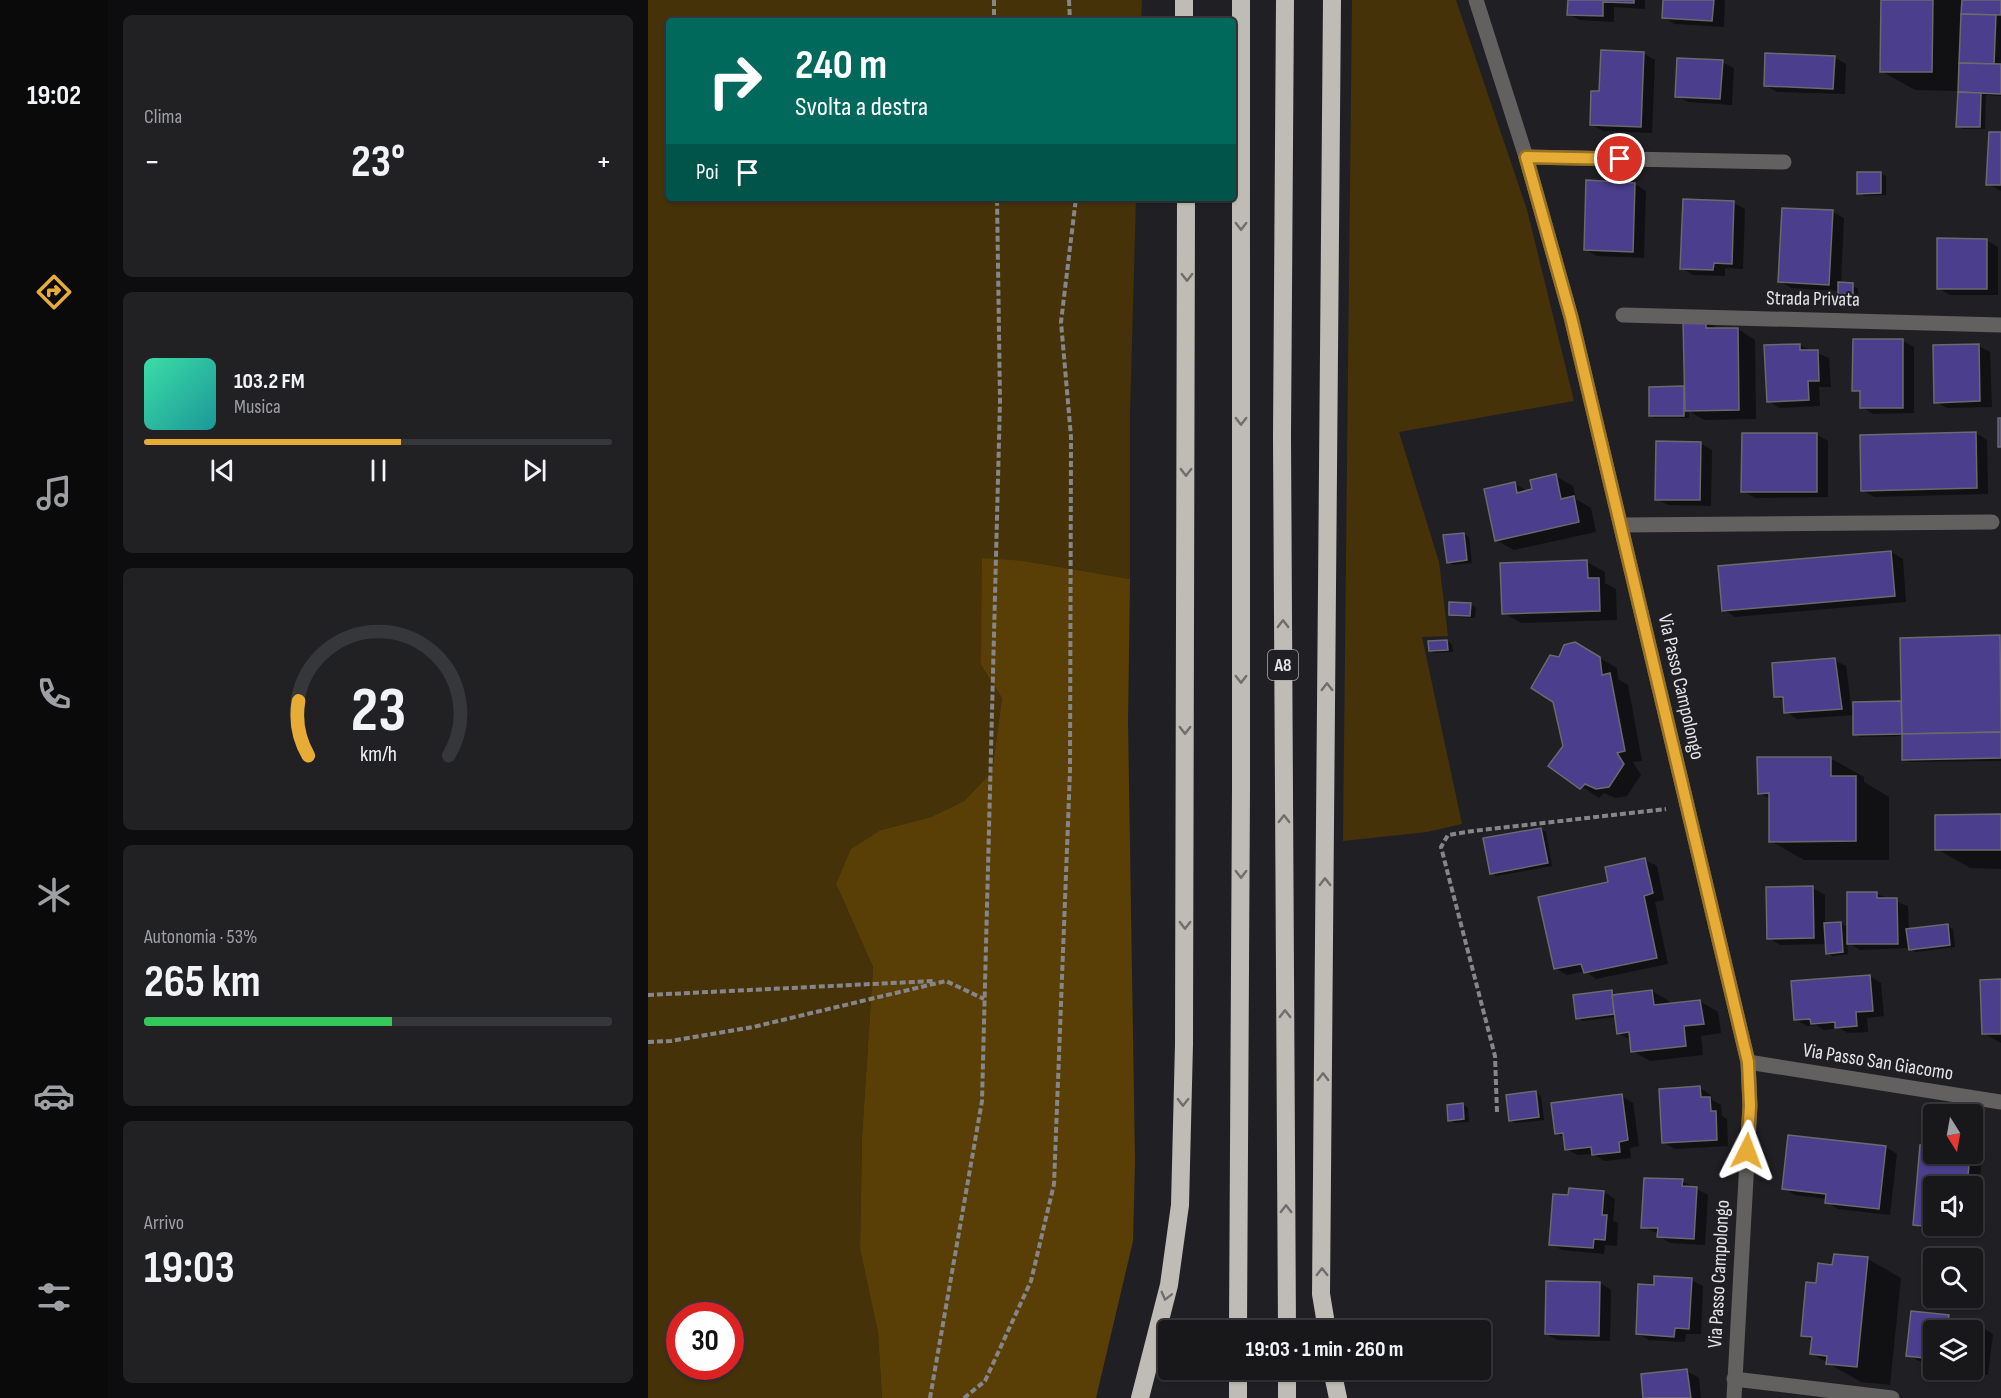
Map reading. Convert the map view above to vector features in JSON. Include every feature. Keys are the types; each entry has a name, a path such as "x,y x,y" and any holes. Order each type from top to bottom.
{"highway":[{"path":"1184,0 1184,18"},
{"name":"A8","path":"1238,1320 1241,789 1240,0"},
{"name":"A8","path":"1285,0 1282,461 1287,1320"},
{"path":"1325,1320 1322,1294 1332,0"},
{"path":"1140,1398 1169,1286 1180,1204 1184,1044 1186,201"},
{"path":"1238,1380 1238,1398"},
{"path":"1287,1380 1287,1398"},
{"path":"1334,1380 1338,1398"}],"street":[{"name":"Via Passo Campolongo","path":"1476,0 1526,157 1571,317 1748,1062 1750,1106 1734,1398"},
{"path":"1526,157 1784,162"},
{"name":"Strada Privata","path":"1623,315 2001,325"},
{"path":"1621,525 1992,522"},
{"name":"Via Passo San Giacomo","path":"1748,1062 2001,1102"},
{"path":"1734,1379 1892,1398"}],"path":[{"path":"994,0 994,18"},
{"path":"1069,0 1070,18"},
{"path":"930,1398 982,1101 1000,401 997,201"},
{"path":"964,1398 985,1381 1031,1281 1054,1184 1070,771 1071,437 1061,322 1076,201"},
{"path":"1497,1112 1495,1056 1441,846 1448,835 1473,831 1688,807"},
{"path":"648,995 946,981 984,999"},
{"path":"648,1042 671,1041 753,1027 946,981"}],"shaded area":[{"path":"648,0 1142,0 1141,18 666,18 666,201 1136,201 1130,414 1130,579 1024,561 981,665 1002,698 992,772 964,801 931,817 881,830 836,884 873,967 862,1137 860,1249 878,1333 882,1398 648,1398"},
{"path":"1352,0 1456,0 1527,210 1574,401 1399,432 1439,562 1448,636 1422,637 1462,824 1427,832 1343,841"},
{"path":"982,558 1024,561 1130,579 1128,722 1135,1162 1133,1241 1096,1398 882,1398 878,1333 860,1249 862,1137 873,967 836,884 851,849 881,830 931,817 964,801 992,772 1002,698 981,665"}],"building":[{"path":"1568,0 1634,0 1634,3 1603,2 1603,16 1567,15"},
{"path":"1663,0 1714,0 1712,21 1662,18"},
{"path":"1881,0 1933,0 1932,72 1880,72"},
{"path":"1962,0 2001,0 2001,15 1961,14"},
{"path":"1961,14 1996,15 1994,64 1959,63"},
{"path":"1601,50 1644,52 1641,127 1590,125 1591,91 1599,91"},
{"path":"1765,53 1835,56 1833,89 1764,86"},
{"path":"1677,58 1723,60 1720,99 1675,97"},
{"path":"1959,63 2001,64 2001,94 1958,92"},
{"path":"1958,92 1981,93 1980,127 1956,127"},
{"path":"1989,132 2001,132 2001,185 1986,185"},
{"path":"1857,172 1881,172 1881,193 1857,194"},
{"path":"1586,180 1635,183 1633,252 1584,250"},
{"path":"1683,199 1734,201 1732,264 1714,263 1713,270 1680,269"},
{"path":"1782,208 1833,210 1829,285 1778,282"},
{"path":"1937,238 1987,239 1987,289 1937,289"},
{"path":"1838,282 1853,283 1853,295 1838,294"},
{"path":"1706,319 1706,328 1738,328 1739,410 1685,411 1683,320"},
{"path":"1853,339 1903,339 1903,408 1860,408 1860,391 1852,391"},
{"path":"1800,344 1800,350 1818,350 1819,381 1808,381 1809,400 1767,402 1764,345"},
{"path":"1979,344 1980,401 1934,403 1933,345"},
{"path":"1684,386 1684,416 1649,416 1649,387"},
{"path":"1998,418 2001,418 2001,447 1998,447"},
{"path":"1976,432 1977,488 1861,491 1860,435"},
{"path":"1742,433 1817,433 1817,492 1741,492"},
{"path":"1656,441 1701,442 1700,500 1655,500"},
{"path":"1556,474 1561,499 1574,496 1579,522 1495,541 1484,489 1515,482 1517,493 1532,489 1530,480"},
{"path":"1464,533 1467,560 1447,563 1443,535"},
{"path":"1891,551 1895,596 1722,611 1718,566"},
{"path":"1587,560 1588,578 1599,578 1600,611 1502,614 1500,563"},
{"path":"1449,602 1471,603 1470,616 1449,615"},
{"path":"2000,635 2001,732 1902,734 1900,638"},
{"path":"1447,640 1448,650 1429,651 1428,641"},
{"path":"1575,642 1600,657 1602,675 1610,673 1625,751 1617,753 1624,764 1609,787 1596,789 1585,784 1580,789 1548,766 1563,746 1553,702 1531,688 1550,655 1559,657 1564,645"},
{"path":"1835,658 1842,709 1784,713 1783,697 1774,697 1772,663"},
{"path":"1901,701 1902,734 1853,735 1853,702"},
{"path":"2001,732 2001,758 1902,760 1902,734"},
{"path":"1757,757 1831,757 1831,776 1856,776 1856,841 1769,842 1769,793 1758,794"},
{"path":"2001,814 2001,850 1935,850 1935,815"},
{"path":"1541,828 1548,863 1490,874 1483,838"},
{"path":"1645,858 1653,893 1644,896 1657,958 1584,973 1581,964 1554,969 1538,897 1608,882 1605,867"},
{"path":"1813,886 1814,938 1767,939 1766,887"},
{"path":"1847,892 1877,892 1877,898 1897,898 1898,944 1847,944"},
{"path":"1841,922 1843,952 1826,954 1824,923"},
{"path":"1948,924 1950,945 1909,950 1906,929"},
{"path":"1870,975 1873,1011 1856,1012 1857,1026 1835,1028 1835,1022 1811,1024 1810,1019 1794,1020 1791,981"},
{"path":"2001,979 2001,1034 1982,1034 1980,980"},
{"path":"1612,990 1614,1014 1576,1019 1573,995"},
{"path":"1652,990 1654,1005 1700,1000 1704,1024 1684,1026 1686,1046 1631,1052 1629,1032 1617,1034 1612,995"},
{"path":"1700,1086 1701,1097 1710,1097 1711,1111 1716,1111 1717,1140 1662,1143 1659,1089"},
{"path":"1536,1091 1539,1117 1509,1121 1506,1095"},
{"path":"1622,1094 1628,1140 1619,1142 1620,1152 1592,1155 1591,1147 1565,1150 1563,1133 1555,1134 1551,1103"},
{"path":"1463,1103 1464,1119 1448,1121 1447,1105"},
{"path":"1788,1135 1886,1146 1879,1209 1825,1203 1826,1194 1782,1189"},
{"path":"1920,1145 1923,1145 1923,1164 1969,1164 1968,1176 1923,1176 1923,1226 1913,1225"},
{"path":"1644,1178 1683,1179 1682,1186 1697,1187 1694,1239 1657,1237 1658,1228 1641,1228"},
{"path":"1569,1188 1604,1191 1602,1215 1607,1215 1605,1240 1594,1239 1593,1248 1549,1245 1553,1194 1568,1195"},
{"path":"1834,1254 1868,1257 1857,1367 1826,1364 1827,1356 1810,1354 1812,1337 1801,1336 1806,1282 1816,1283 1818,1263 1832,1265"},
{"path":"1654,1276 1692,1278 1689,1329 1675,1328 1674,1337 1636,1334 1638,1284 1654,1285"},
{"path":"1546,1281 1600,1282 1599,1336 1545,1334"},
{"path":"1911,1311 1949,1315 1948,1320 1923,1320 1923,1358 1906,1356"},
{"path":"1687,1369 1691,1398 1643,1398 1641,1374"}],"route":[{"path":"1620,159 1526,157 1571,317 1748,1062 1750,1106 1747,1151"}]}
